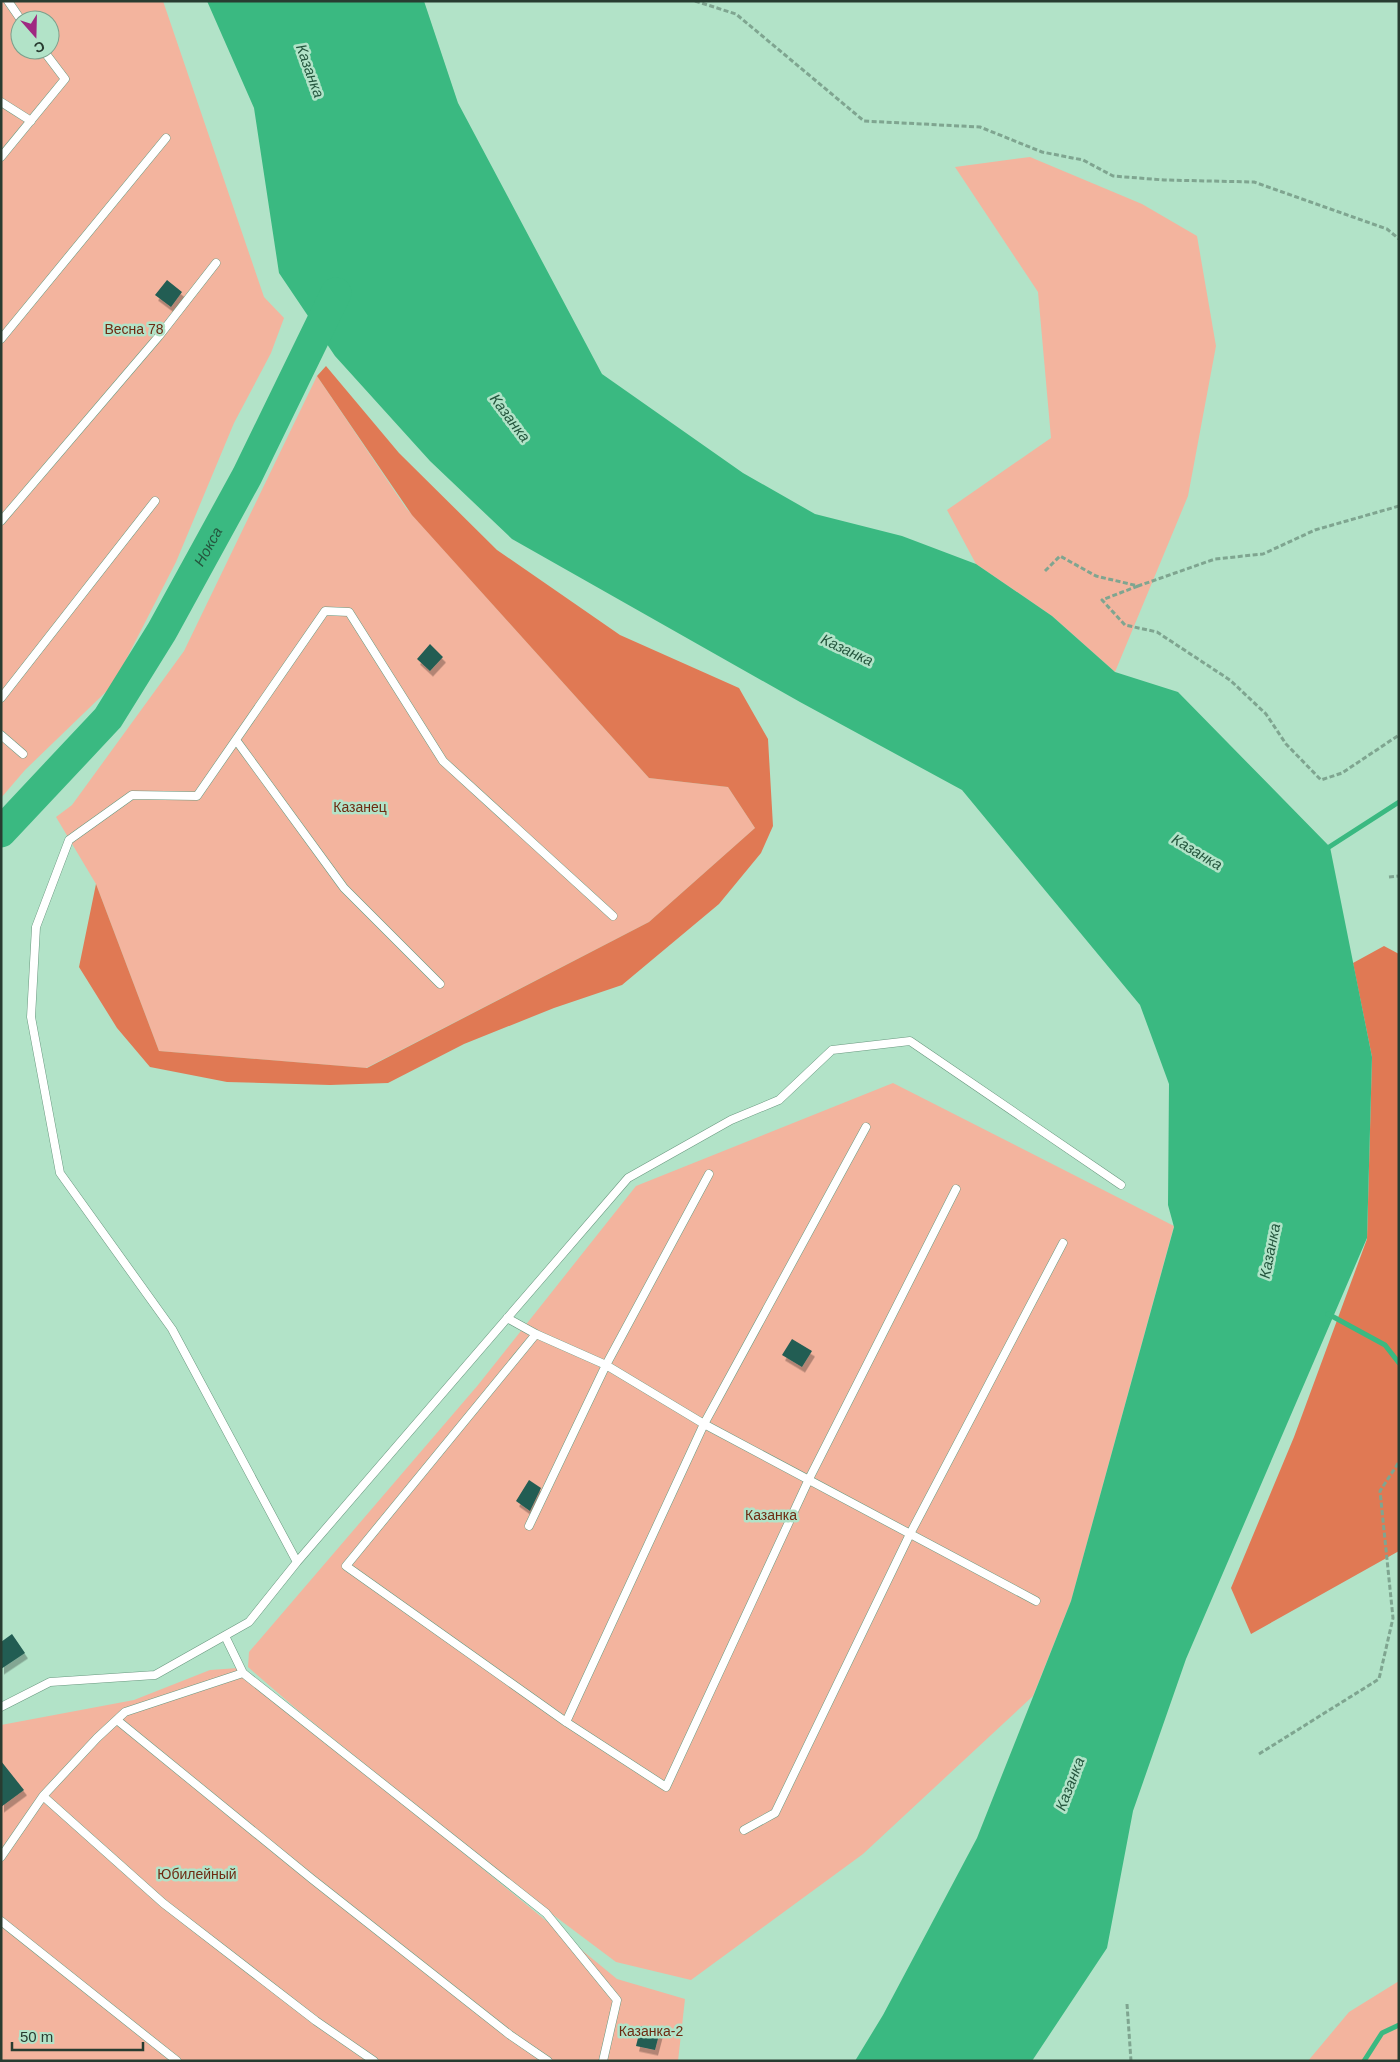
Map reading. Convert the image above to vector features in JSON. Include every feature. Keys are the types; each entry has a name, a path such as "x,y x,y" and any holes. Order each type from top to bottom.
{"lane":[{"path":"1,157 65,79 51,60"},
{"path":"1,102 31,121"},
{"path":"1,339 166,138"},
{"path":"1,522 159,336 216,263"},
{"path":"1,698 155,501"},
{"path":"297,1562 172,1329 60,1173 30,1017 36,927 69,840 132,795 197,796 325,611 348,612 443,761 613,916"},
{"path":"1,735 23,754"},
{"path":"236,740 344,888 440,984"},
{"path":"1,1707 50,1682 155,1675 249,1622 297,1562 628,1178 731,1120 778,1100 832,1050 910,1041 1121,1185"},
{"path":"566,1722 704,1424 866,1127"},
{"path":"529,1526 606,1366 709,1174"},
{"path":"536,1334 346,1566 566,1722 666,1787 809,1479 956,1189"},
{"path":"744,1830 775,1812 910,1534 1063,1243"},
{"path":"507,1318 536,1334 606,1366 704,1424 1036,1601"},
{"path":"225,1636 243,1673 546,1913 617,2000 603,2061"},
{"path":"1,1857 43,1796 97,1738 125,1712 243,1673"},
{"path":"117,1720 510,2035 548,2061"},
{"path":"43,1796 163,1904 316,2021 374,2061"},
{"path":"1,1921 176,2061"}],"path":[{"path":"694,1 736,14 864,121 980,128 1042,152 1083,160 1113,176 1164,180 1254,182 1387,229 1399,239"},
{"path":"1399,506 1315,530 1263,554 1215,559 1102,600 1125,625 1157,632 1230,680 1266,714 1286,744 1320,780 1342,773 1399,735"},
{"path":"1045,571 1060,556 1096,576 1138,586"},
{"path":"1389,877 1399,876"},
{"path":"1259,1754 1379,1679 1393,1618 1380,1491 1399,1462"},
{"path":"1127,2004 1131,2061"}],"green space":[{"name":"Весна 78","path":"1,1 163,1 264,297 284,318 271,353 234,423 176,562 113,685 25,770 1,798"},
{"path":"1030,157 1142,204 1197,236 1216,346 1188,496 1115,672 1052,616 976,564 947,510 1051,438 1038,292 955,167"},
{"name":"Казанец","path":"317,376 406,508 649,778 728,787 755,828 649,922 366,1068 159,1051 96,884 56,817 72,805 184,651"},
{"name":"Казанка","path":"893,1083 1174,1226 1071,1601 1033,1696 863,1854 691,1980 616,1962 536,1902 300,1712 248,1667 249,1652 478,1385 636,1186"},
{"name":"Юбилейный","path":"238,1668 617,1979 685,1999 678,2061 1,2061 1,1725 134,1700 210,1670"},
{"path":"1399,1981 1399,2061 1308,2061 1349,2012"}],"shaded area":[{"path":"326,366 399,453 497,550 620,635 739,688 768,739 773,826 761,853 719,904 622,985 554,1008 464,1044 388,1083 330,1085 227,1082 150,1067 117,1028 79,967 96,884 159,1051 367,1068 649,922 755,828 728,787 649,778 412,515 317,376"},
{"path":"1384,946 1399,954 1399,1551 1251,1634 1231,1588 1294,1437 1367,1239 1372,1057 1353,963"}],"water":[{"name":"Казанка","path":"207,1 424,1 458,103 602,374 743,473 815,514 902,536 976,564 1052,616 1115,672 1178,692 1330,847 1372,1057 1367,1238 1186,1659 1133,1811 1107,1948 1032,2061 855,2061 883,2015 977,1838 1071,1601 1174,1227 1168,1205 1169,1084 1140,1005 962,790 800,702 512,539 430,461 335,356 279,273 254,108"}],"building":[{"path":"167,280 182,292 171,307 155,295"},
{"path":"430,644 443,657 430,671 417,659"},
{"path":"792,1339 812,1351 802,1367 782,1355"},
{"path":"529,1480 541,1488 530,1511 516,1501"},
{"path":"12,1634 25,1653 1,1669 1,1642"},
{"path":"1,1761 24,1790 1,1807"},
{"path":"641,2026 660,2031 655,2050 636,2046"}],"waterway":[{"name":"Нокса","path":"1,832 108,718 162,631 247,476 336,293"},
{"path":"1326,849 1399,802"},
{"path":"1328,1314 1385,1345 1399,1363"},
{"path":"1364,2061 1382,2033 1399,2025"}],"park label":[{"name":"Казанка-2","path":"651,2031"}]}
